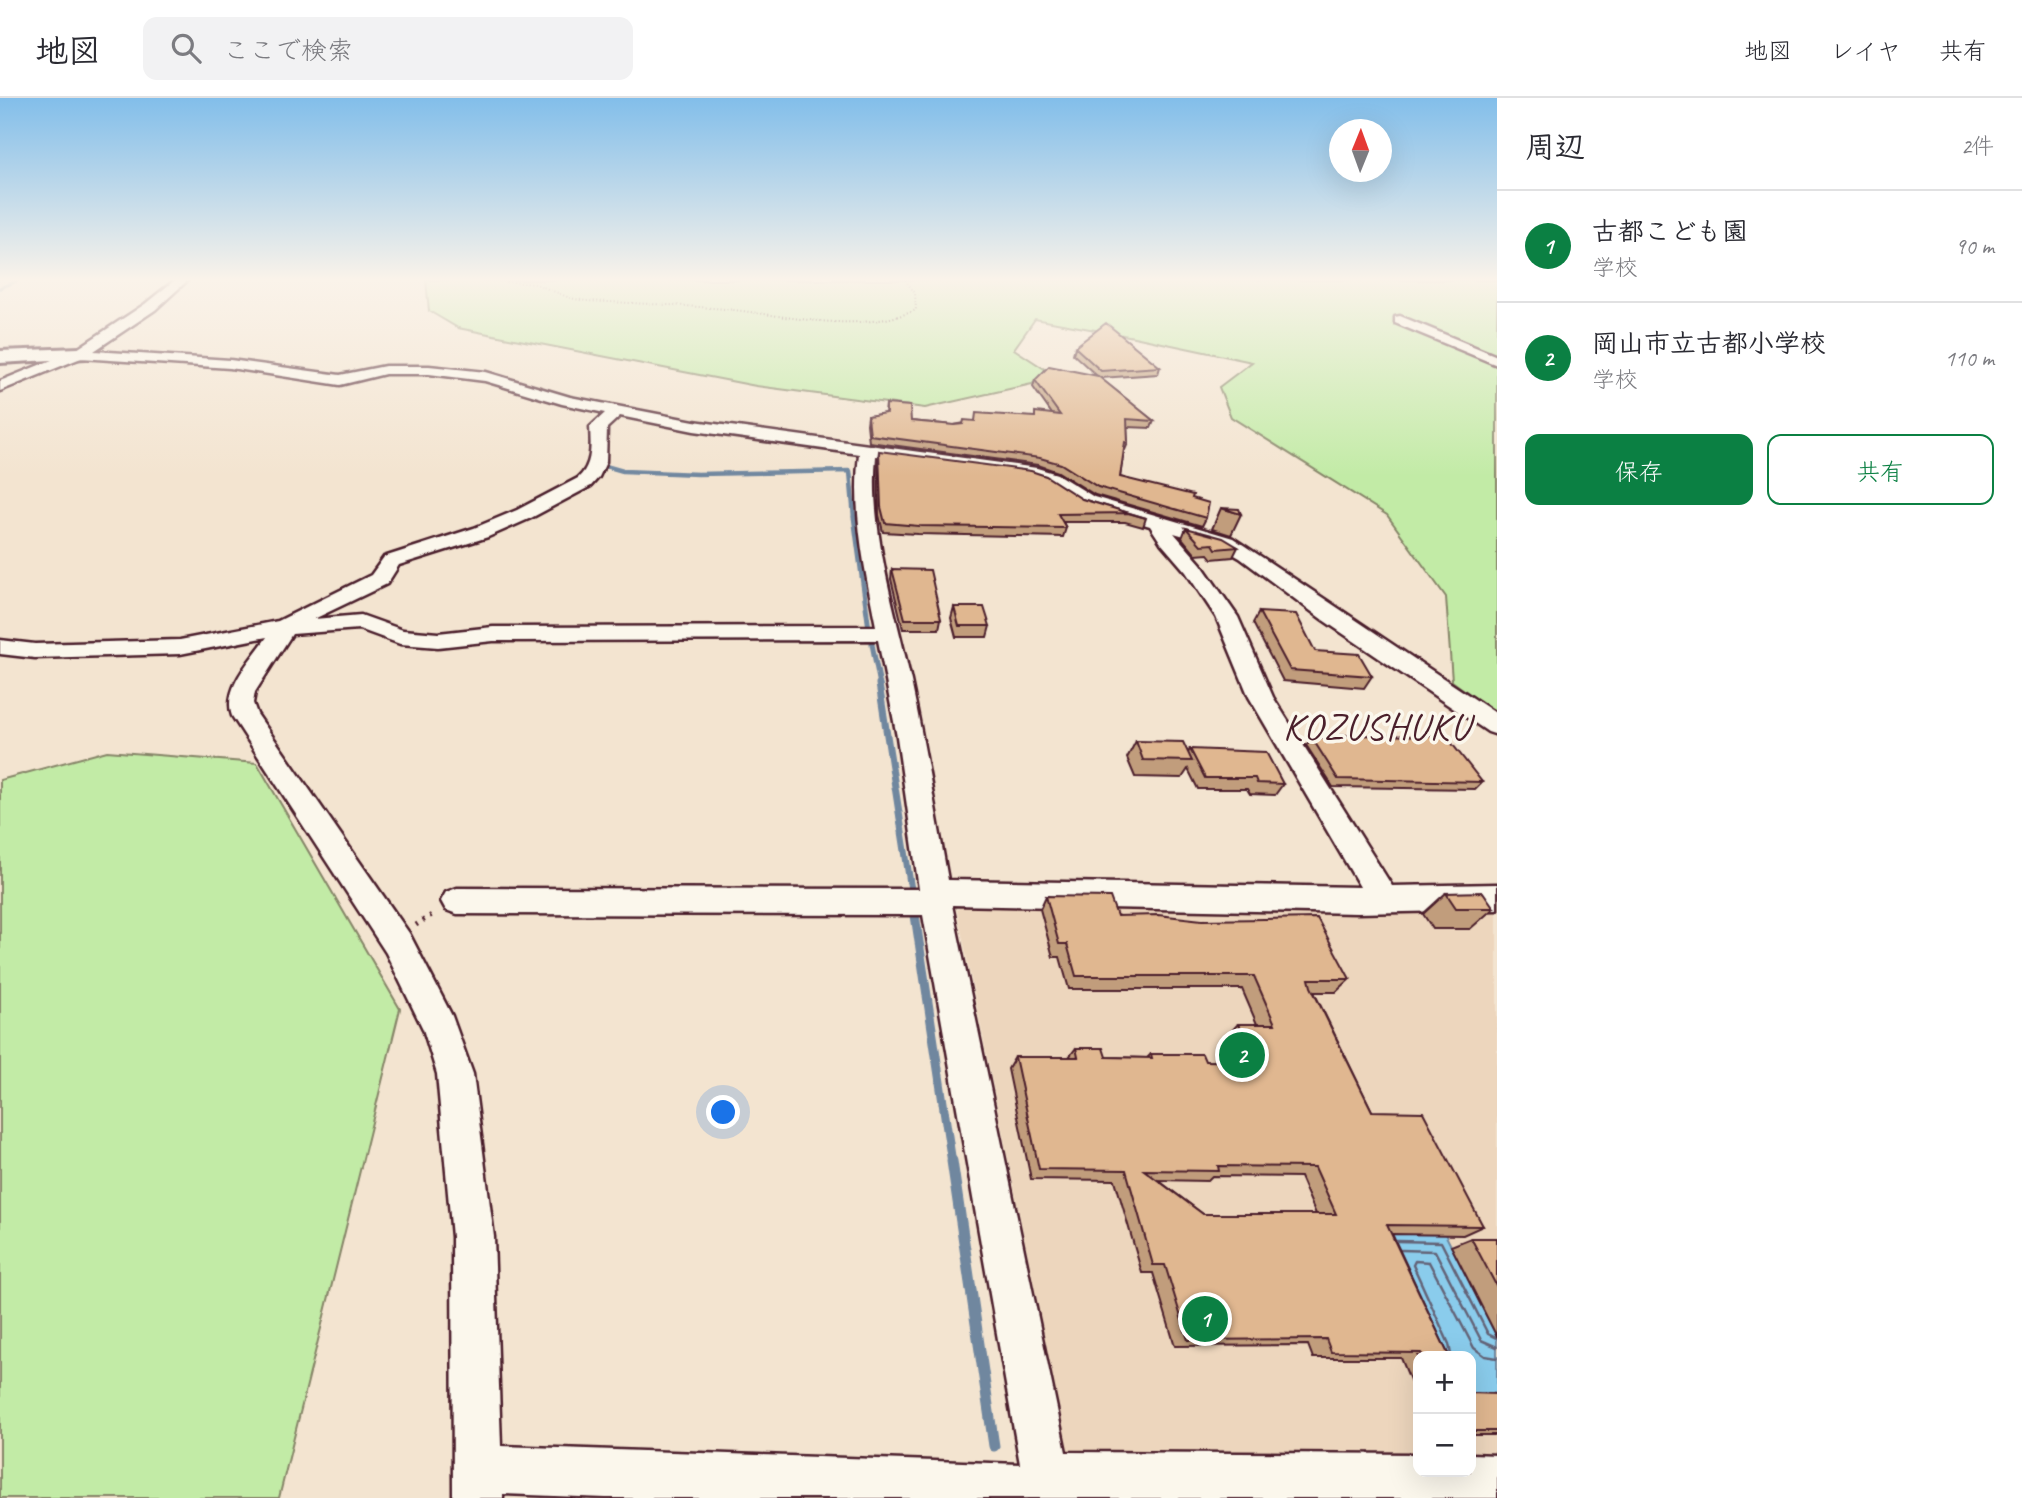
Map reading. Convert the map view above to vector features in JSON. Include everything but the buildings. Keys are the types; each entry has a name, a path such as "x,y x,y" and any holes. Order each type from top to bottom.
{"street":[{"path":"0,386 79,354 92,345"},
{"path":"1460,345 1497,361"},
{"path":"0,357 79,354 230,364 340,380 385,370 429,370 486,377 568,401 694,426 1031,472 1051,478 1087,501 1216,538 1247,554 1331,615 1497,726"},
{"path":"618,410 598,427 601,457 591,477 546,503 475,536 434,551 391,561 379,579 296,618 284,628 243,692 240,703 244,716 398,943 440,1027 455,1074 473,1237 478,1484 1049,1488 1497,1479"},
{"path":"868,450 864,478 873,557 910,737 923,899 1049,1488"},
{"path":"1158,523 1168,539 1194,568 1227,617 1261,696 1384,900"},
{"path":"0,647 35,651 157,649 180,647 230,635 361,622 400,637 438,639 493,634 889,633"},
{"path":"457,901 1384,900 1497,897"}],"path":[{"path":"398,943 417,924 457,901"}],"shaded area":[{"path":"965,903 1497,908 1497,1456 1476,1456 1476,1351 1413,1351 1413,1456 1068,1451 957,910"}],"green space":[{"path":"547,345 1017,345 1014,349 1049,372 1032,384 925,408 756,386"},
{"path":"1173,345 1497,345 1497,714 1452,681 1446,597 1387,515 1231,417 1219,387 1252,362"},
{"path":"107,751 257,763 400,1009 279,1498 0,1498 0,780"}],"water":[{"path":"1370,1234 1445,1234 1497,1337 1497,1399 1476,1398 1476,1351 1424,1351"}],"waterway":[{"path":"602,465 623,471 698,474 850,471 854,518"},
{"path":"854,517 869,629"},
{"path":"872,644 880,685"},
{"path":"879,684 912,896"},
{"path":"912,895 952,1163"},
{"path":"952,1161 994,1446"}],"place":[{"name":"岡山市立古都小学校","path":"1242,1055"},
{"name":"古都こども園","path":"1205,1319"}],"district":[{"name":"KOZUSHUKU","path":"1377,726"}]}
